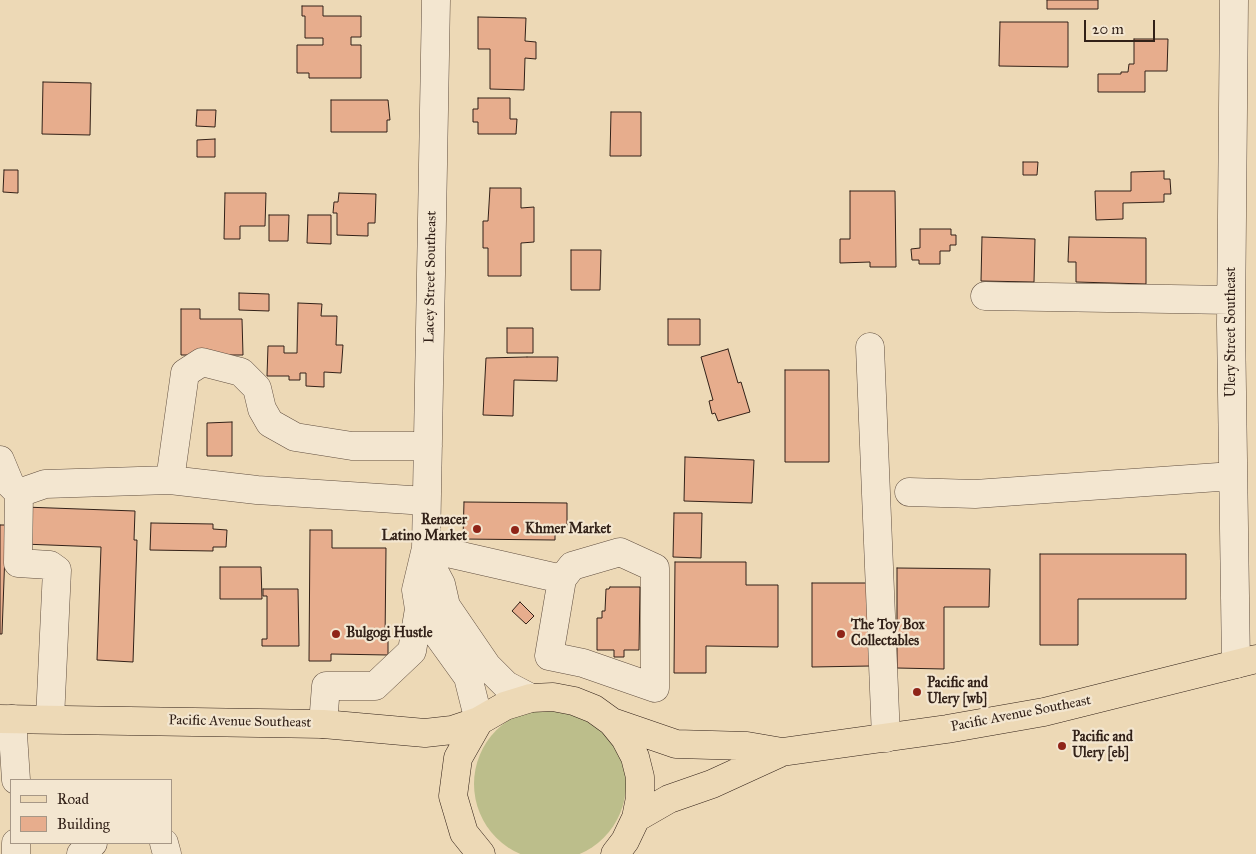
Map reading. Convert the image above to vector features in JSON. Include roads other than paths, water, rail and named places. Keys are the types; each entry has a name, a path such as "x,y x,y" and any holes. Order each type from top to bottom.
{"main road":[{"name":"Pacific Avenue Southeast","path":"625,842 669,799 712,784 782,752 886,738 1044,712 1246,661"},
{"name":"Pacific Avenue Southeast","path":"6,719 323,724 425,733 452,730 479,721 505,706 531,698 553,697 574,700 594,709 612,722 676,744 747,746 782,752"},
{"path":"479,721 458,758 453,796 464,833 481,854"},
{"path":"612,722 625,738 635,757 638,770 640,798 625,842"}],"street":[{"name":"Lacey Street Southeast","path":"323,724 326,686 375,686 412,651 419,609 416,590 425,551 428,446 436,0"},
{"name":"Ulery Street Southeast","path":"1234,0 1231,300 1233,476 1246,661"},
{"path":"985,296 1231,300"},
{"path":"870,346 886,738"},
{"path":"170,480 185,373 202,362 241,372 257,388 262,409 270,423 295,437 352,446 428,446"},
{"path":"0,460 10,484 19,494 18,563 50,565 57,570 50,719"},
{"path":"908,492 975,494 1233,476"},
{"path":"19,494 46,484 170,480 257,490 426,501"},
{"name":"Lacey Street Southeast","path":"425,551 441,584 446,606 487,666 506,685 531,698"},
{"path":"425,551 562,579"},
{"path":"620,552 655,568 655,688 583,663 549,656 562,579 572,566 620,552"},
{"path":"419,609 468,677 479,721"},
{"path":"6,719 16,779"},
{"path":"81,854 92,844"}],"place":[{"name":"Renacer Latino Market","path":"477,529"},
{"name":"Khmer Market","path":"515,530"},
{"name":"Bulgogi Hustle","path":"336,634"},
{"name":"The Toy Box Collectables","path":"841,634"},
{"name":"Pacific and Ulery [wb]","path":"917,692"},
{"name":"Pacific and Ulery [eb]","path":"1062,746"}]}
